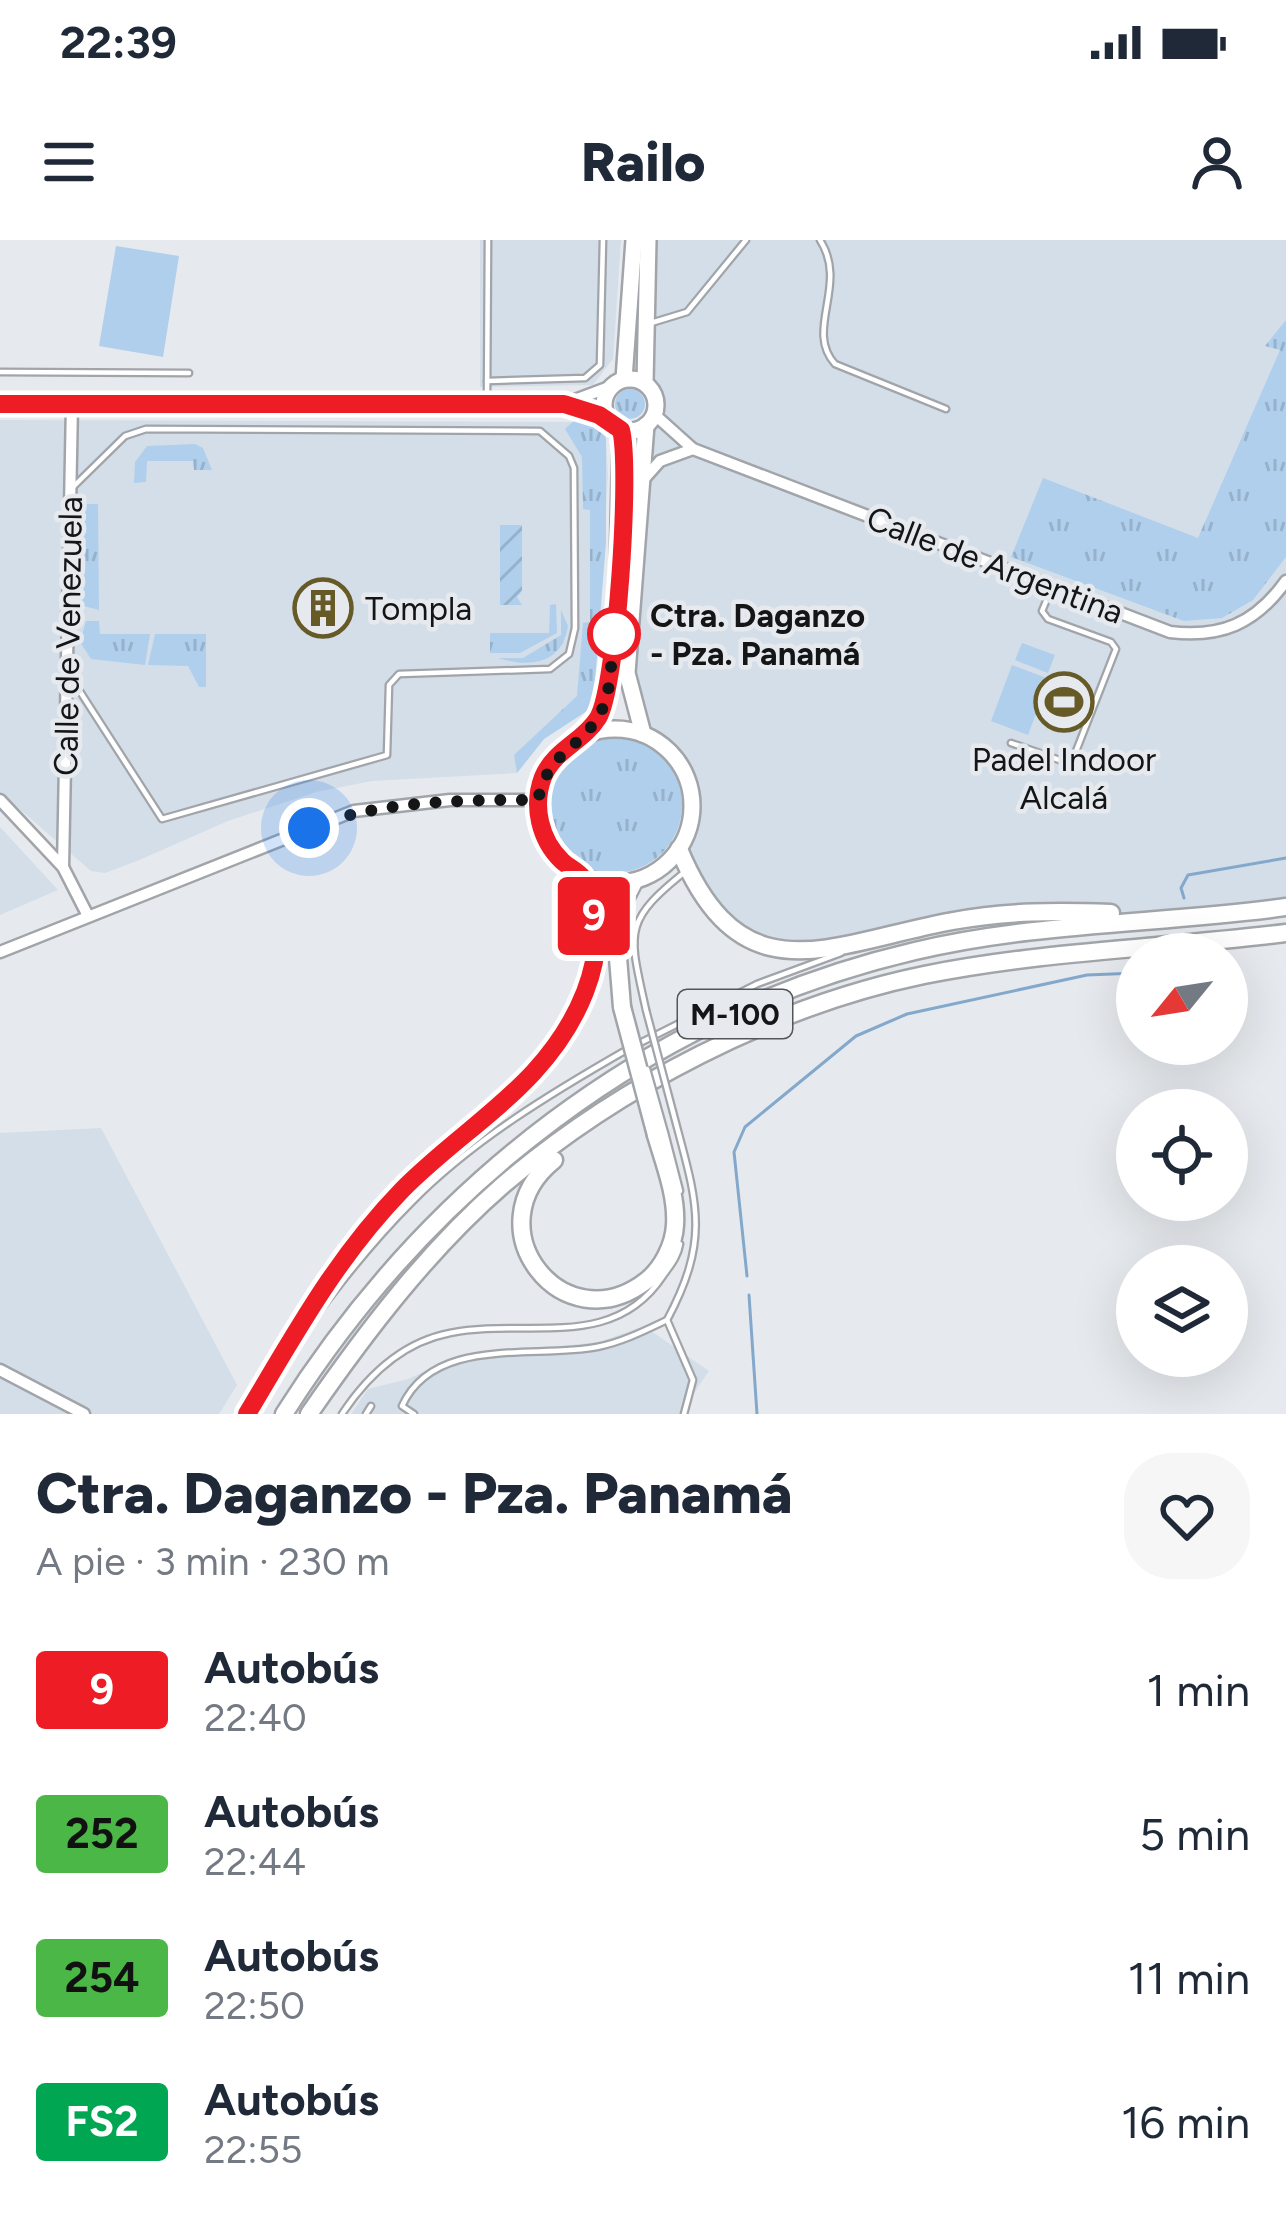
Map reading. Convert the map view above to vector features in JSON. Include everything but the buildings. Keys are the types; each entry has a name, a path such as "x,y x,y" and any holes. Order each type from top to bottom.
{"highway":[{"path":"679,849 717,913 766,949 793,954 952,921 1032,910 1166,916"},
{"path":"591,879 614,909 625,1006 661,1134 675,1226 667,1255 654,1276 613,1299 589,1300 562,1292 537,1272 522,1243 521,1207 538,1173 627,1100"},
{"name":"M-100","path":"284,1414 351,1314 420,1234 554,1117 669,1046 768,998 913,951 1166,916 1286,907"},
{"name":"M-100","path":"309,1414 400,1292 500,1188 573,1130 778,1022 919,976 1014,959 1286,933"}],"main road":[{"path":"584,735 604,729 644,734 679,762 689,783 689,829 679,849 642,879 591,879 548,845 538,800 552,760 584,735 608,696 619,569 616,426 604,405 618,383 634,240"},
{"path":"644,734 627,673 650,419 656,400 645,383 647,240"},
{"path":"618,383 645,383"},
{"path":"616,426 650,419"}],"street":[{"path":"0,404 564,404 618,383"},
{"name":"Calle de Venezuela","path":"63,868 72,404"},
{"path":"564,404 616,426"},
{"name":"Calle de Argentina","path":"650,419 693,449 1170,632 1201,636 1228,631 1254,617 1286,581"},
{"path":"644,479 660,460 693,449"},
{"path":"0,800 63,868 87,914"},
{"path":"0,952 354,811 450,800 538,800"},
{"path":"0,1370 84,1414"}],"lane":[{"path":"487,404 488,240"},
{"path":"487,381 585,378 600,365 603,240"},
{"path":"647,323 687,312 746,240"},
{"path":"820,240 834,269 822,334 826,354 835,364 946,409"},
{"path":"0,372 189,373"},
{"path":"67,671 162,819 387,755 389,685 399,674 550,669 569,653 575,628 574,468 569,456 540,431 146,429 125,436 71,489"},
{"path":"1011,743 1071,764 1116,649 1111,642 1048,620 1042,610 1052,587"},
{"path":"414,1414 401,1406 418,1379 457,1360 598,1347 667,1320 698,1248 692,1186 646,1010 637,923 652,897 688,870"},
{"path":"247,1414 331,1271 404,1188 535,1075 566,1034 598,944 591,879"},
{"path":"625,1006 622,912 642,879"},
{"path":"253,1403 337,1286 413,1200 494,1133 678,1022 871,941"},
{"path":"342,1414 360,1387 400,1352 448,1333 560,1331 609,1322 651,1295 678,1254 684,1214 661,1134"},
{"path":"667,1320 693,1380 684,1414"},
{"path":"366,1414 371,1406"}],"shaded area":[{"path":"480,240 621,240 613,359 593,385 480,387"},
{"path":"648,240 1286,240 1286,907 1166,916 1032,910 793,954 743,937 679,849 689,828 689,783 663,745 643,734 630,697 656,407 650,388"},
{"path":"0,420 588,422 606,438 608,476 593,707 544,739 517,773 372,781 316,792 228,821 105,873 91,871 0,792"},
{"path":"0,827 58,890 0,915"},
{"path":"101,1128 237,1385 219,1414 0,1414 0,1133"},
{"path":"644,1326 709,1371 680,1414 351,1414 368,1389 408,1379 456,1357 599,1342"}],"green space":[{"path":"116,246 179,256 163,357 99,346"},
{"path":"1286,320 1286,557 1253,600 1222,618 1184,621 1011,557 1043,478 1198,538 1280,350 1265,346"},
{"path":"630,389 641,393 645,404 641,415 630,419 619,415 615,404 619,393"},
{"path":"575,420 599,428 606,438 606,542 593,707 544,739 517,773 514,755 577,696 583,623 590,622 590,510 583,509 582,457 565,429"},
{"path":"195,444 203,448 212,470 194,470 193,461 147,461 146,482 134,483 135,462 147,446"},
{"path":"83,504 98,504 99,610 80,605"},
{"path":"500,525 522,525 522,591 517,597 522,605 500,605"},
{"path":"556,604 557,633 520,653 490,653 490,633 549,633 550,605"},
{"path":"561,610 568,626 565,639 552,655 522,663 498,658 523,658 561,635"},
{"path":"86,621 99,621 100,634 150,634 145,665 91,659 80,642"},
{"path":"155,634 206,634 206,687 199,687 188,666 148,665"},
{"path":"1022,643 1055,655 1048,673 1015,660"},
{"path":"1012,665 1049,679 1028,735 991,721"},
{"path":"614,737 640,742 662,757 677,779 682,805 677,831 662,853 640,868 614,873 588,868 566,853 551,831 546,805 551,779 566,757 588,742"}],"waterway":[{"path":"1184,898 1181,888 1188,875 1286,858"},
{"path":"747,1276 734,1152 745,1127 856,1036 907,1014 1087,975 1116,974"},
{"path":"749,1295 757,1414"}],"bus line":[{"name":"9","path":"0,404 564,404 599,415 621,430 625,443 608,696 584,735 552,760 538,800 548,845 582,876 592,904 598,944 586,990 566,1034 535,1075 404,1188 331,1271 285,1342 247,1414"}],"place":[{"name":"Tompla","path":"323,608"},
{"name":"Ctra. Daganzo - Pza. Panamá","path":"614,634"},
{"name":"Padel Indoor Alcalá","path":"1064,702"}],"route":[{"path":"309,828 354,811 450,800 538,800 552,760 598,718 608,696 614,634"}]}
